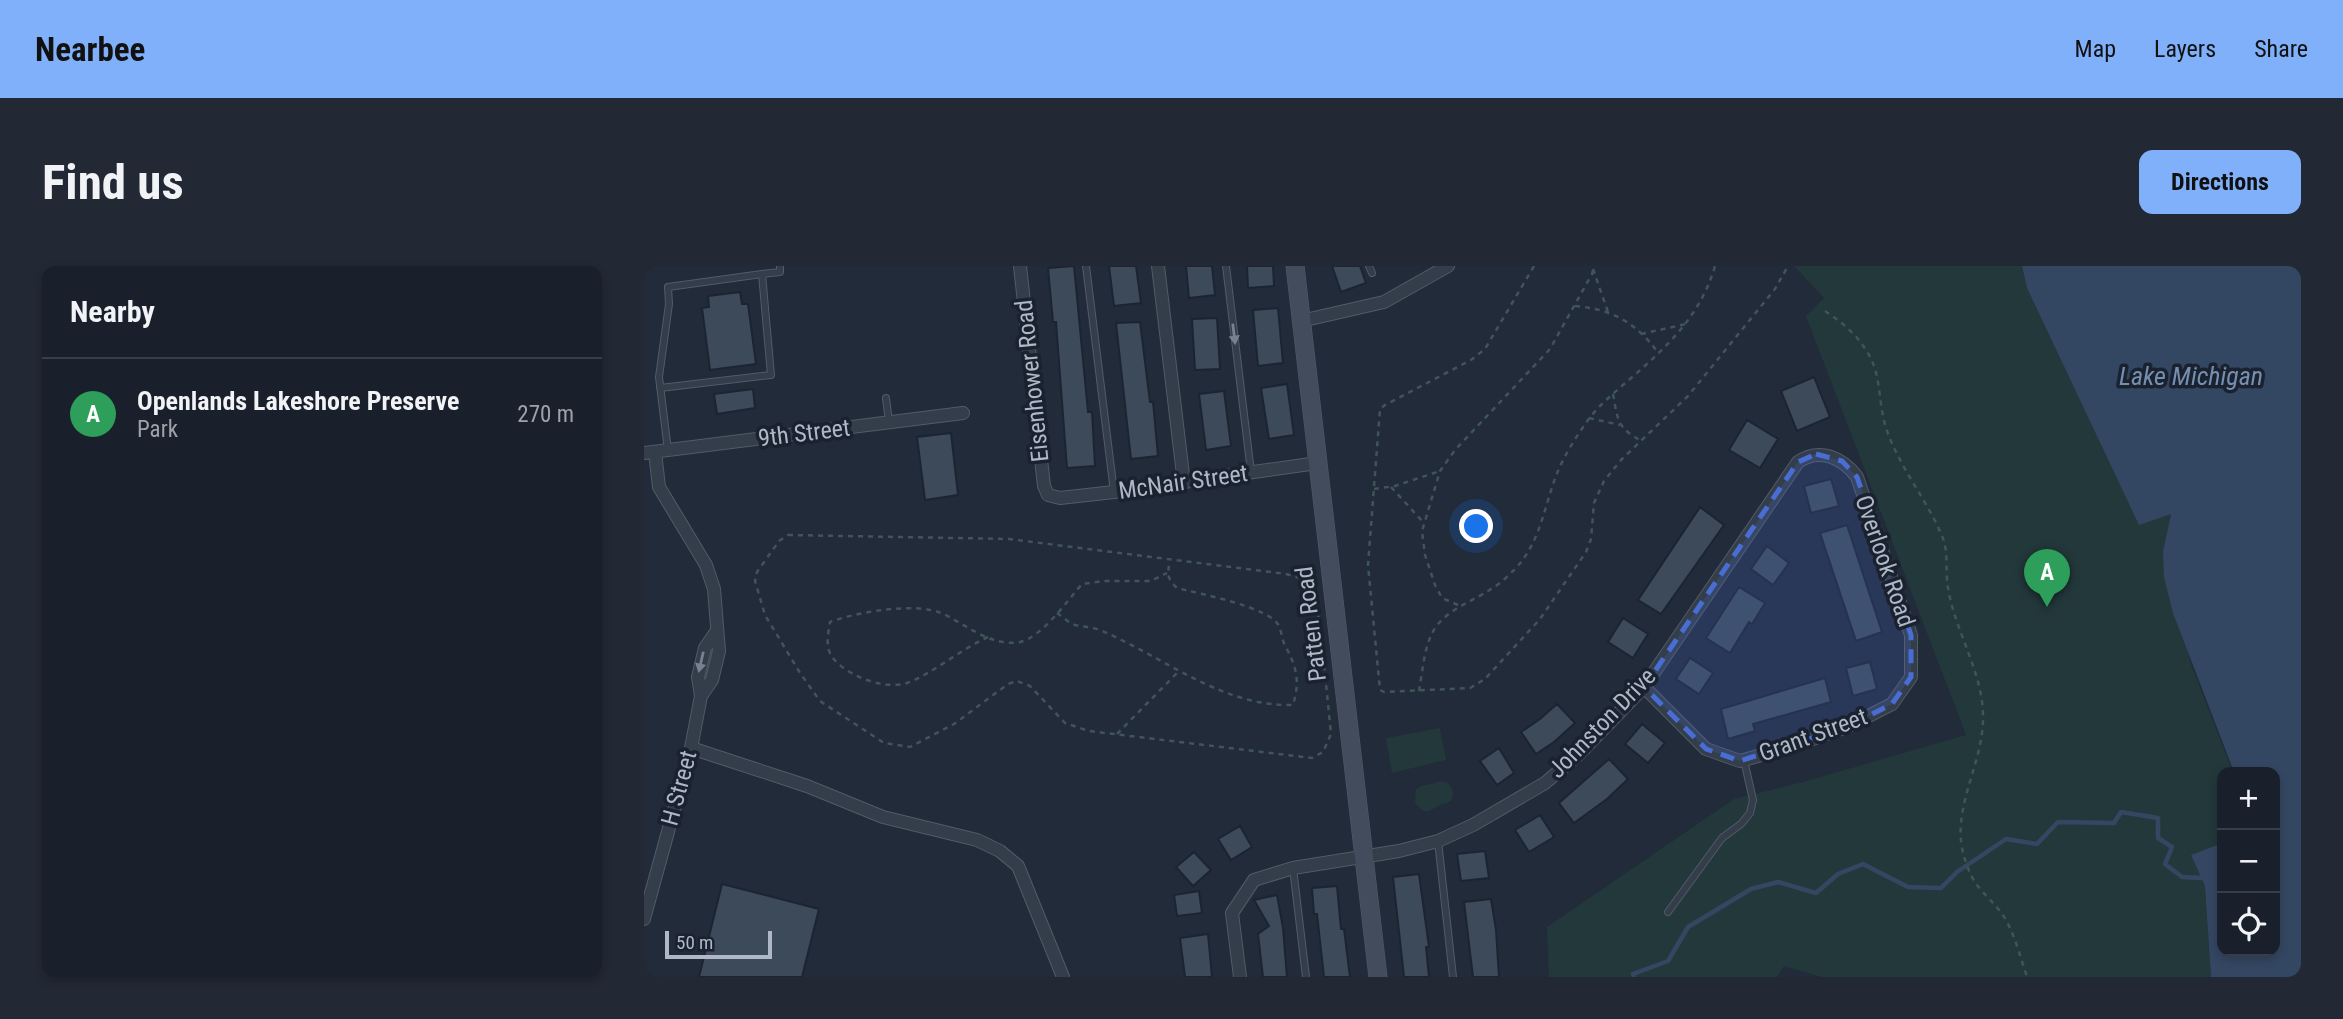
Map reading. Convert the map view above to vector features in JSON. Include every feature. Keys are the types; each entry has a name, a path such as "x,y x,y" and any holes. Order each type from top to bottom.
{"street":[{"name":"Eisenhower Road","path":"1020,266 1044,486 1048,495"},
{"path":"1157,266 1184,482"},
{"name":"Patten Road","path":"1295,266 1378,977"},
{"path":"1301,321 1384,302 1448,266"},
{"name":"9th Street","path":"656,452 963,413"},
{"name":"H Street","path":"644,919 691,748 701,696 698,677 705,648 716,632 717,609 715,589 706,565 659,487 656,452"},
{"name":"Johnston Drive","path":"1240,977 1232,913 1254,880 1293,868 1399,851 1437,841 1472,825 1545,783 1578,755 1644,687 1798,462 1816,454 1832,457"},
{"name":"Overlook Road","path":"1832,457 1842,461 1857,477 1911,635 1911,677"},
{"name":"McNair Street","path":"1048,495 1060,498 1114,492 1317,463"},
{"name":"Grant Street","path":"1644,687 1706,749 1740,761 1847,727 1892,704 1911,677"},
{"path":"691,748 807,786 883,817 977,840 1000,850 1017,866 1063,977"}],"lane":[{"path":"656,452 659,377 669,304 668,287 780,272 780,266"},
{"path":"1086,266 1114,492"},
{"path":"1226,266 1251,472"},
{"path":"660,388 771,374 762,274"},
{"path":"886,398 889,422"},
{"path":"1668,912 1722,838 1741,824 1750,813 1753,800 1744,760"},
{"path":"1437,841 1453,977"},
{"path":"1293,868 1306,977"}],"path":[{"path":"1534,266 1485,349 1471,360 1380,409 1368,565 1380,690 1470,688 1485,678 1540,619 1586,552 1591,539 1594,503 1604,481 1621,460 1688,396 1776,289 1788,266"},
{"path":"1419,691 1428,646 1437,625 1460,606 1492,589 1517,567 1535,541 1556,475 1589,418 1659,354 1688,323 1710,284 1715,266"},
{"path":"1460,606 1442,598 1425,555 1422,531 1440,471 1455,450 1550,349 1594,267"},
{"path":"1594,267 1608,312"},
{"path":"1575,306 1608,312 1647,337 1659,354"},
{"path":"1825,311 1845,325 1865,348 1880,382 1885,426 1904,470 1933,516 1944,540 1947,587 1955,620 1979,687 1984,716 1976,763 1962,817 1961,842 1976,884 2001,912 2016,943 2027,977"},
{"path":"1641,334 1688,323"},
{"path":"1613,394 1623,431 1641,440"},
{"path":"1589,418 1620,425"},
{"path":"1374,489 1391,487 1440,471"},
{"path":"1391,487 1424,523"},
{"path":"788,535 1009,539 1286,574 1307,580 1313,590 1320,624 1331,734 1323,752 1312,758 1117,734 1088,731 1065,723 1030,686 1017,681 1008,684 954,724 910,747 884,743 820,701 765,615 755,581 757,572 779,541 788,535"},
{"path":"1056,613 1073,624 1099,629 1178,672 1240,698 1273,706 1293,705 1296,694 1296,667 1283,642 1279,625 1265,612 1178,588 1168,580 1170,561"},
{"path":"988,637 906,683 881,684 854,676 834,662 827,648 830,622 844,617 914,607 940,613 972,631 988,637 1001,642 1022,642 1042,628 1082,584 1151,581 1167,573"},
{"path":"1117,734 1178,672"}],"highlighted area":[{"path":"1816,454 1842,461 1857,477 1911,635 1911,677 1892,704 1847,727 1740,761 1706,749 1644,687 1798,462"}],"green space":[{"path":"1794,266 2022,266 2027,288 2139,524 2171,513 2163,551 2191,664 2231,767 2217,767 2217,845 2191,855 2205,886 2211,977 1822,977 1784,966 1777,977 1549,977 1547,927 1734,799 1966,735 1806,316 1824,298"},
{"path":"1440,728 1446,760 1392,773 1386,738"},
{"path":"1439,781 1451,787 1451,801 1424,811 1415,802 1416,790"}],"water":[{"name":"Lake Michigan","path":"2022,266 2301,266 2301,977 2211,977 2205,886 2191,855 2217,845 2217,956 2280,956 2280,767 2232,767 2173,613 2164,577 2163,551 2171,514 2139,525 2027,288"}],"building":[{"path":"1074,266 1088,412 1092,412 1095,466 1067,468 1056,322 1053,322 1048,268"},
{"path":"1109,266 1136,266 1141,303 1114,306"},
{"path":"1186,266 1212,266 1215,295 1189,298"},
{"path":"1247,266 1273,266 1274,286 1248,288"},
{"path":"1332,266 1360,266 1366,283 1341,292"},
{"path":"740,292 742,304 748,304 756,364 710,370 702,308 709,307 708,296"},
{"path":"1278,308 1283,363 1258,366 1253,310"},
{"path":"1217,318 1220,369 1195,370 1192,319"},
{"path":"1140,322 1150,402 1153,402 1158,456 1131,459 1116,323"},
{"path":"1814,377 1830,417 1797,431 1781,391"},
{"path":"1287,384 1294,435 1269,439 1261,388"},
{"path":"753,389 755,408 717,414 714,394"},
{"path":"1224,391 1231,446 1206,450 1199,394"},
{"path":"1747,420 1778,439 1760,468 1729,450"},
{"path":"951,433 958,495 925,500 917,437"},
{"path":"1831,479 1839,506 1811,513 1804,486"},
{"path":"1700,507 1724,525 1661,614 1638,600"},
{"path":"1847,525 1882,632 1856,641 1820,533"},
{"path":"1767,546 1789,563 1773,585 1751,569"},
{"path":"1739,587 1765,603 1752,624 1749,622 1730,653 1706,638"},
{"path":"1623,618 1648,634 1633,658 1608,642"},
{"path":"1690,658 1713,673 1699,694 1676,679"},
{"path":"1870,662 1877,689 1853,696 1846,668"},
{"path":"1825,678 1831,702 1753,724 1755,731 1728,739 1721,709"},
{"path":"1557,704 1575,723 1536,754 1521,732"},
{"path":"1642,724 1665,743 1648,763 1625,744"},
{"path":"1499,748 1514,773 1497,785 1480,761"},
{"path":"1609,759 1628,779 1607,799 1574,823 1559,803"},
{"path":"1540,815 1554,837 1529,852 1515,830"},
{"path":"1240,826 1252,847 1231,860 1218,839"},
{"path":"1485,851 1489,878 1461,881 1457,854"},
{"path":"1194,852 1211,870 1193,886 1176,867"},
{"path":"1419,874 1429,947 1426,947 1429,977 1404,977 1393,877"},
{"path":"722,884 819,909 802,977 699,977"},
{"path":"1337,886 1341,929 1344,929 1350,977 1324,977 1312,888"},
{"path":"1199,891 1202,913 1177,916 1174,895"},
{"path":"1277,895 1287,977 1263,977 1258,934 1269,926 1254,900"},
{"path":"1491,899 1499,977 1473,977 1464,902"},
{"path":"1208,934 1212,977 1185,977 1180,938"}],"waterway":[{"path":"1634,977 1633,974 1668,961 1688,927 1751,889 1778,882 1816,893 1838,874 1863,864 1908,887 1941,888 1957,872 2006,839 2037,844 2058,822 2114,823 2121,812 2158,818 2158,838 2172,847 2165,864 2182,877 2201,878"}],"place":[{"name":"Openlands Lakeshore Preserve","path":"2047,607"}]}
